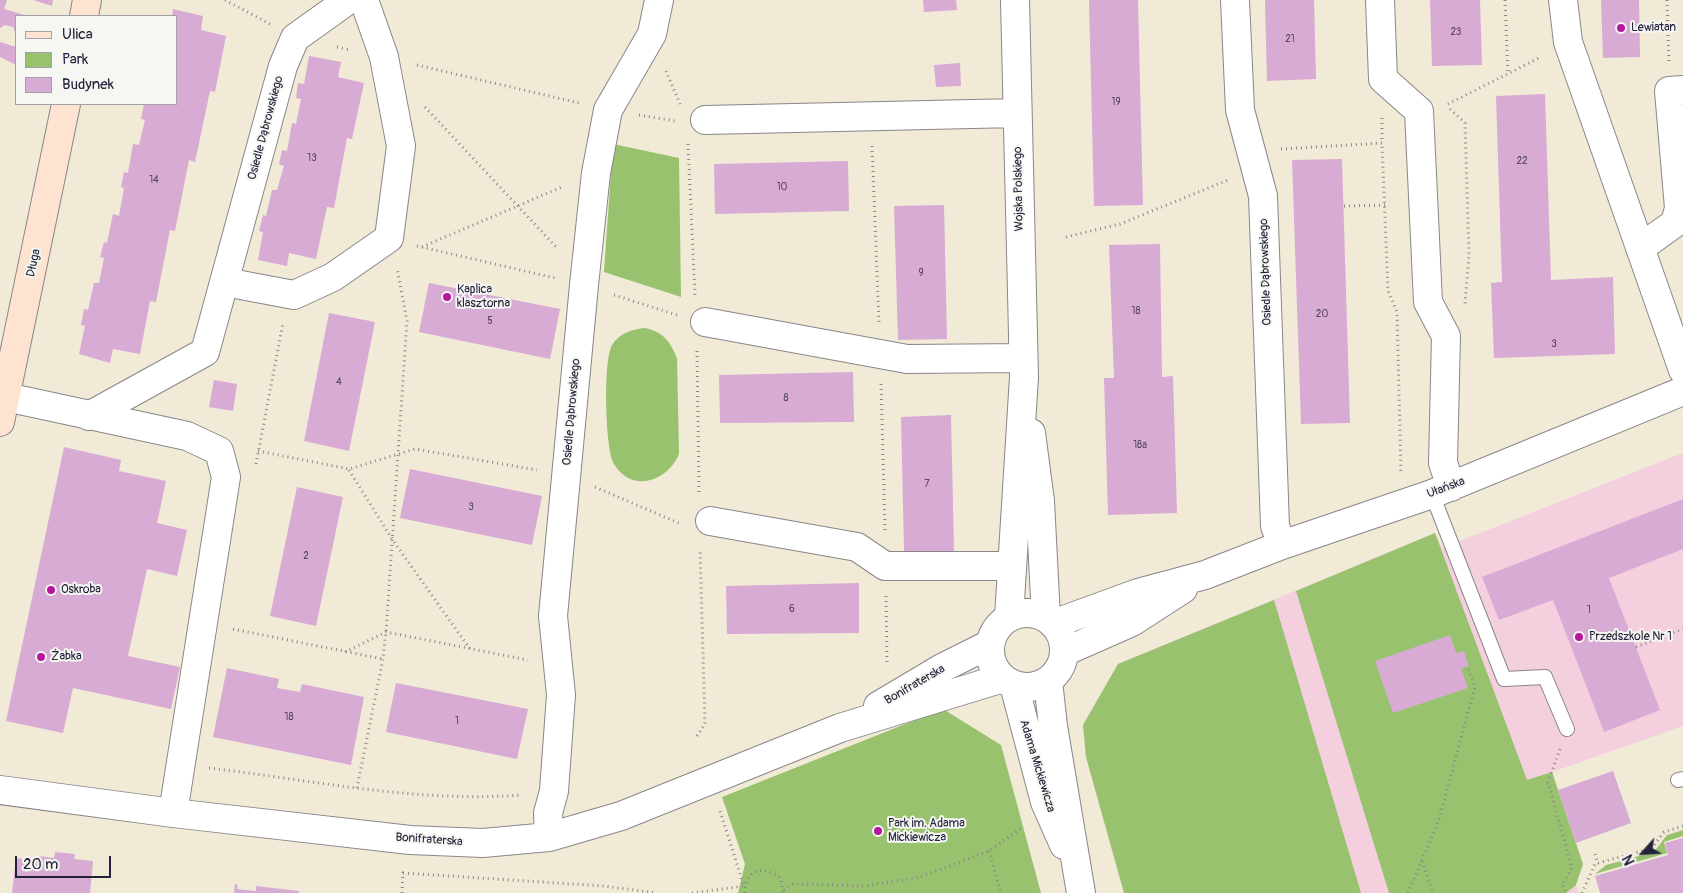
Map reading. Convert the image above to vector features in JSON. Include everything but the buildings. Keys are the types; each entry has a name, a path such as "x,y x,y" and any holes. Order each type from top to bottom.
{"street":[{"path":"84,15 87,0"},
{"name":"Osiedle Dąbrowskiego","path":"89,416 204,352 225,282 283,66 295,38 348,0"},
{"path":"225,282 294,295 333,277 394,240 401,146 384,57 364,0"},
{"name":"Osiedle Dąbrowskiego","path":"549,837 548,813 554,792 561,695 553,616 596,173 608,110 652,34 659,0"},
{"name":"Wojska Polskiego","path":"1009,617 1024,368 1014,0"},
{"name":"Osiedle Dąbrowskiego","path":"1235,0 1240,110 1263,196 1275,526 1282,545"},
{"path":"1380,0 1383,79 1419,111 1428,302 1446,336 1444,463 1441,491"},
{"path":"1562,0 1568,42 1683,370"},
{"path":"1640,248 1676,223 1681,208 1676,90"},
{"name":"Długa","path":"3,410 66,105"},
{"path":"705,120 1017,113"},
{"path":"699,322 907,359 1024,368"},
{"name":"Wojska Polskiego","path":"1024,368 1040,501 1049,621"},
{"name":"Ułańska","path":"1049,621 1138,593 1205,575 1282,545 1441,491 1683,392"},
{"path":"3,410 89,416 187,436 219,451 226,477 173,813"},
{"path":"703,520 857,547 885,566 1012,566"},
{"name":"Ułańska","path":"1064,652 1132,622 1205,575"},
{"path":"1021,613 1034,613 1049,621 1062,637 1064,652 1062,663 1048,681 1037,686 1009,682 995,669 990,657 990,644 997,628 1009,617 1021,613"},
{"name":"Bonifraterska","path":"840,728 942,668 990,644"},
{"name":"Adama Mickiewicza","path":"1048,681 1079,883"},
{"name":"Bonifraterska","path":"0,790 173,813 410,840 483,843 549,837 621,816 840,728 1009,682"},
{"name":"Adama Mickiewicza","path":"1009,682 1045,802 1079,883"}],"lane":[{"path":"1441,491 1504,679 1545,677 1566,729"}],"path":[{"path":"1505,0 1508,75"},
{"path":"1667,0 1676,90"},
{"path":"652,34 680,106"},
{"path":"1419,111 1445,105 1508,75 1568,42"},
{"path":"420,102 517,205 584,282"},
{"path":"608,110 677,121"},
{"path":"871,116 880,354 887,662"},
{"path":"688,143 699,322 703,520 705,724 697,736"},
{"path":"1273,150 1382,143 1388,291 1397,312 1401,479"},
{"path":"1066,237 1120,224 1255,169"},
{"path":"422,247 596,173"},
{"path":"1344,206 1385,206"},
{"path":"357,788 383,659 386,632 407,321 394,240 584,282 678,316"},
{"path":"258,451 349,470 398,452 415,449 567,475 682,524"},
{"path":"349,470 392,538 470,649"},
{"path":"227,628 383,659"},
{"path":"1636,647 1683,629"},
{"path":"345,652 386,632 558,665"},
{"path":"1408,893 1438,823 1475,687 1468,668"},
{"path":"1566,729 1548,782 1572,868 1562,885 1566,893"},
{"path":"181,766 357,788 464,798 530,794"},
{"path":"692,893 744,886 718,805"},
{"path":"745,893 745,884 751,874 761,870 773,871 781,879 784,891 794,884 865,886 920,877 989,851 1028,824"},
{"path":"1582,893 1596,864 1652,848 1664,832 1683,826"},
{"path":"989,851 1001,893"},
{"path":"1595,854 1598,864"},
{"path":"1422,861 1433,893"},
{"path":"402,893 403,873 604,886 657,893"}],"shaded area":[{"path":"1683,453 1683,726 1552,772 1583,864 1576,885 1578,893 1124,893 1086,757 1083,725 1118,664 1435,533 1442,548"}],"green space":[{"path":"613,144 679,158 681,297 604,272"},
{"path":"645,328 657,332 665,338 677,358 679,454 667,471 658,477 640,481 630,479 614,464 607,424 606,385 609,354 612,345 627,332"},
{"path":"1435,533 1527,780 1552,772 1583,864 1576,885 1566,893 1389,893 1296,591"},
{"path":"1274,600 1361,893 1124,893 1086,757 1083,725 1118,664"},
{"name":"Park im. Adama Mickiewicza","path":"943,709 1001,745 1041,893 738,893 745,864 722,797"},
{"path":"1683,830 1683,836 1664,842 1667,853 1595,874 1606,865 1654,852 1667,835"}],"place":[{"name":"Lewiatan","path":"1621,28"},
{"name":"Kaplica klasztorna","path":"447,297"},
{"name":"Oskroba","path":"51,590"},
{"name":"Przedszkole Nr 1","path":"1579,637"},
{"name":"Żabka","path":"41,657"},
{"name":"Park im. Adama Mickiewicza","path":"878,831"}]}
